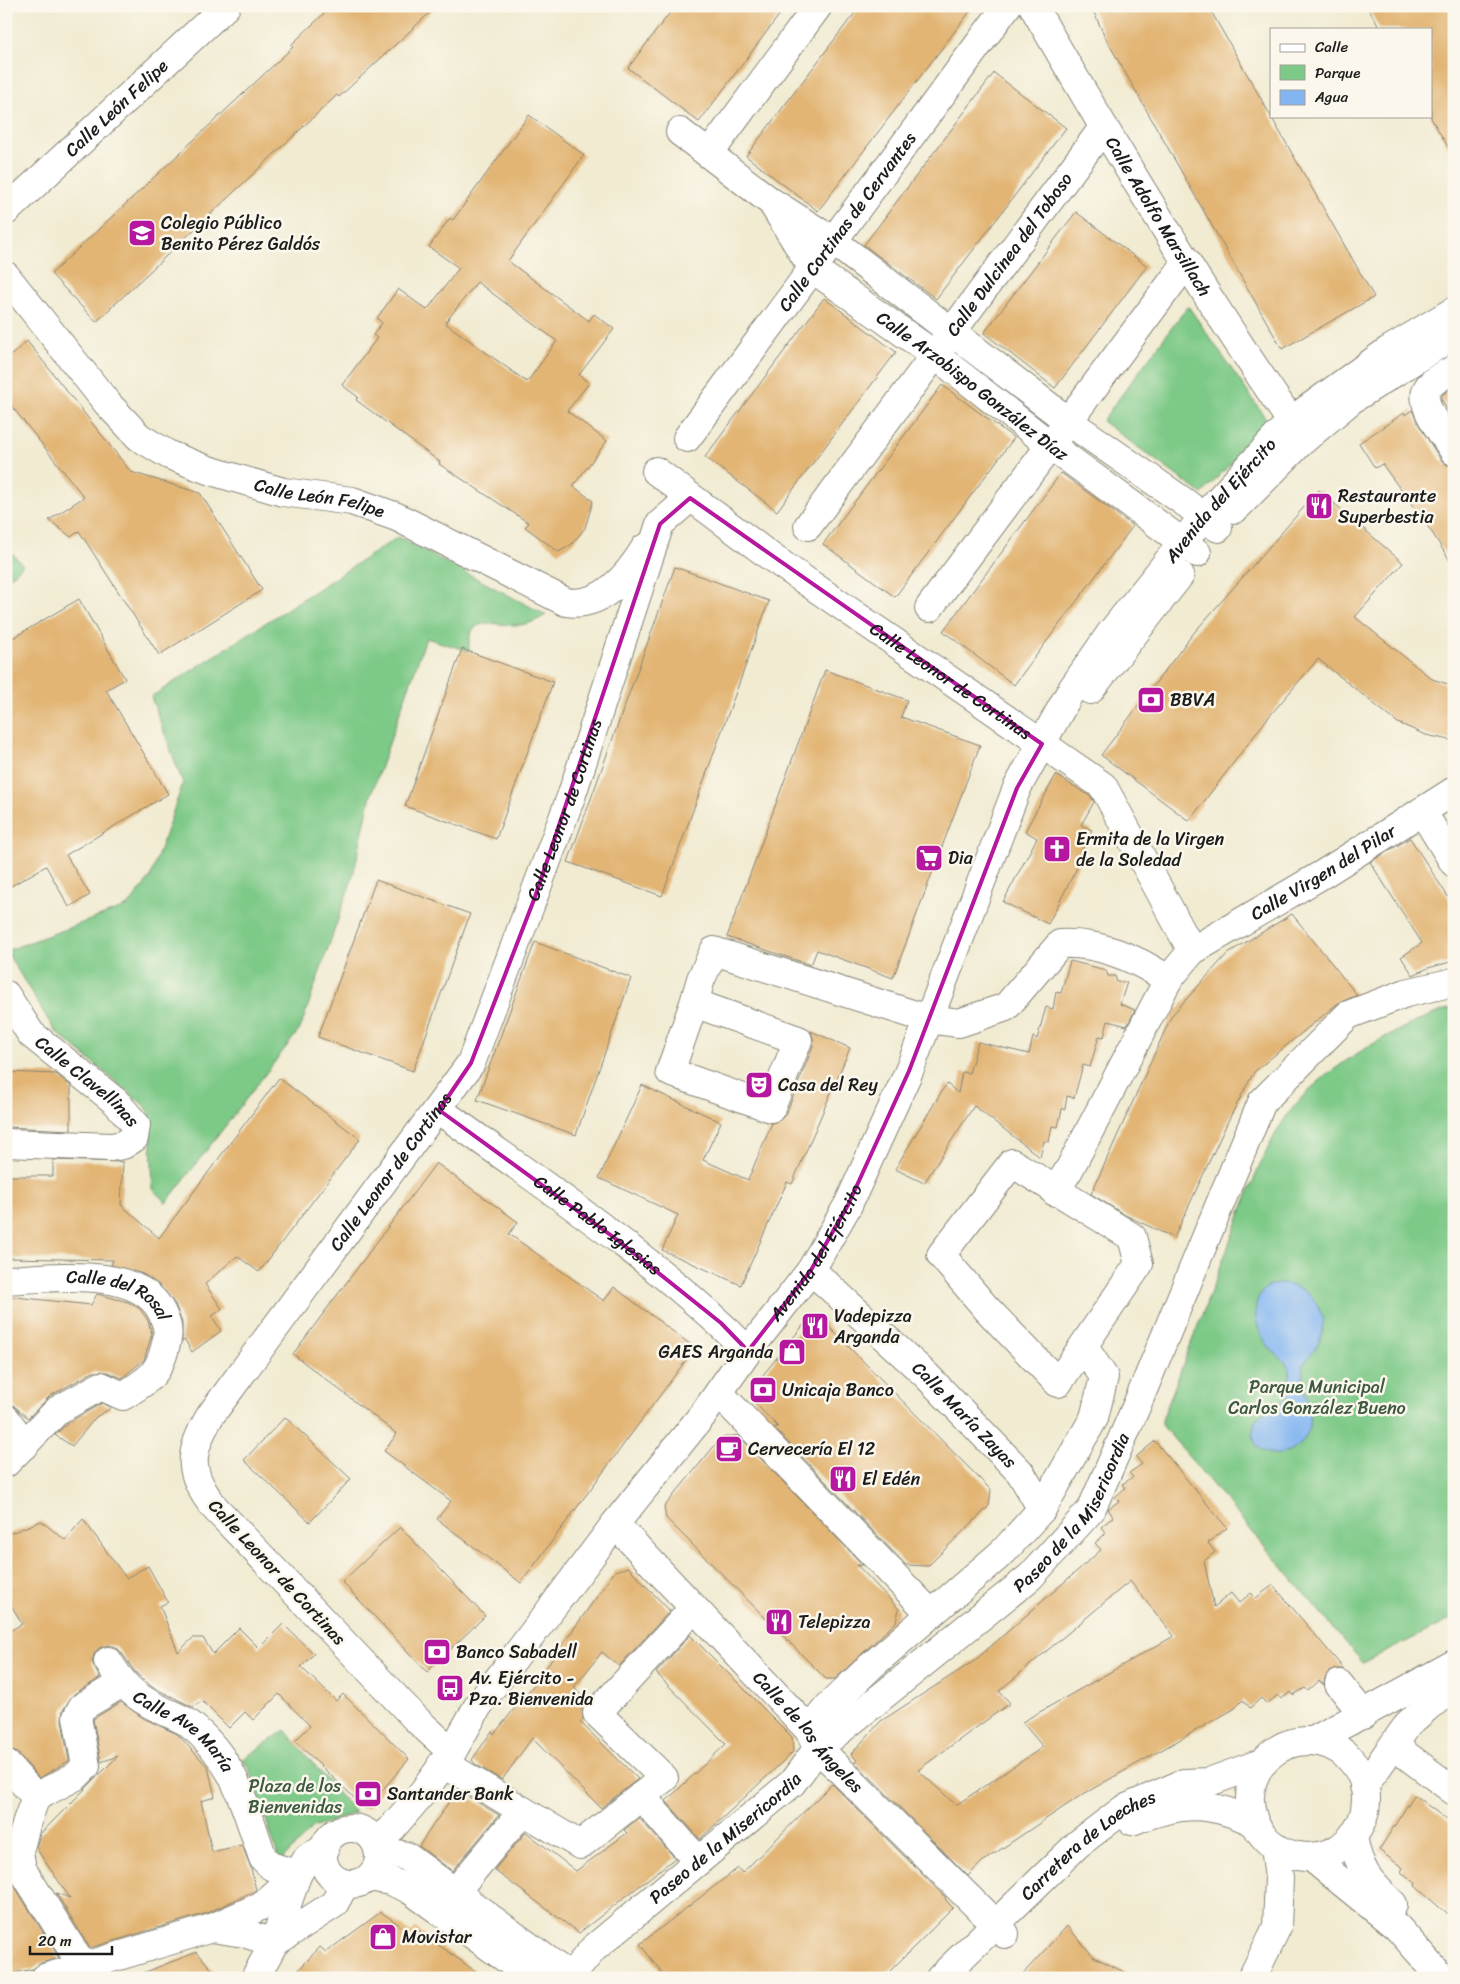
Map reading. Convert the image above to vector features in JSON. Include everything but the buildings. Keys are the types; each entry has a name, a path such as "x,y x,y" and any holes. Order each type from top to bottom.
{"street":[{"name":"Calle León Felipe","path":"6,210 226,6"},
{"path":"709,154 818,6"},
{"name":"Calle Cortinas de Cervantes","path":"687,438 1007,6"},
{"name":"Calle Adolfo Marsillach","path":"1033,6 1103,128 1246,355 1291,421"},
{"name":"Calle Dulcinea del Toboso","path":"808,526 1103,128"},
{"name":"Calle Arzobispo González Díaz","path":"680,132 770,201 834,241 1068,421 1210,522"},
{"name":"Calle Arzobispo González Díaz","path":"770,201 812,269 935,355 1050,445 1190,547"},
{"path":"929,608 1187,262"},
{"name":"Calle León Felipe","path":"6,276 107,404 138,437 168,455 208,470 283,492 352,502 397,517 552,597 578,604 598,599 633,568 660,524"},
{"name":"Avenida del Ejército","path":"377,1846 447,1758 478,1706 615,1524 719,1392 748,1351 811,1270 848,1205 910,1070 1017,788 1042,744 1108,670 1190,547 1291,421 1389,350 1454,311"},
{"name":"Avenida del Ejército","path":"1210,522 1351,400 1454,335"},
{"path":"1454,369 1430,384 1424,392 1424,403 1454,451"},
{"name":"Calle Leonor de Cortinas","path":"656,471 771,557 1042,744"},
{"path":"660,524 690,498"},
{"name":"Calle Leonor de Cortinas","path":"641,1796 580,1846 460,1774 418,1721 215,1508 199,1488 193,1460 198,1437 210,1416 439,1110 471,1063 535,897 572,794 660,524"},
{"path":"1042,744 1103,786 1192,951"},
{"name":"Calle Virgen del Pilar","path":"1055,1192 1070,1168 1168,980 1192,951 1323,874 1454,791"},
{"path":"1422,811 1454,863"},
{"path":"697,991 798,1040 771,1108 670,1072 697,991 714,951 768,966 928,1019 959,1023 1006,1007 1060,944 1080,943 1100,948 1145,964 1168,980"},
{"name":"Paseo de la Misericordia","path":"814,1739 1030,1577 1091,1510 1136,1407 1262,1102 1348,1015 1406,993 1454,982"},
{"name":"Calle Clavellinas","path":"6,995 31,1034 116,1102 136,1125 134,1138 123,1145 111,1147 6,1143"},
{"name":"Calle Pablo Iglesias","path":"439,1110 616,1239 721,1323 748,1351"},
{"path":"1012,1163 1055,1192 1132,1237 1140,1264 1058,1383 986,1308 940,1255 1012,1163"},
{"name":"Calle María Zayas","path":"811,1270 926,1375 1013,1465 1042,1509"},
{"name":"Calle del Rosal","path":"6,1280 80,1277 117,1282 141,1291 155,1300 169,1330 164,1353 154,1376 123,1396 101,1386 58,1410 16,1454"},
{"name":"Paseo de la Misericordia","path":"571,1977 593,1949 792,1784 828,1707 864,1673 1004,1551 1042,1509 1094,1418 1104,1377 1084,1347"},
{"path":"719,1392 931,1614"},
{"path":"6,1419 16,1454"},
{"name":"Calle de los Ángeles","path":"615,1524 814,1739 1001,1929"},
{"path":"694,1608 597,1713 664,1778 641,1796 698,1861"},
{"name":"Calle Ave María","path":"108,1661 122,1683 138,1698 187,1722 207,1741 234,1776 263,1858 271,1866 297,1875"},
{"path":"1313,1741 1364,1715 1454,1664"},
{"path":"86,1973 14,1866 36,1797 76,1776 86,1766 77,1717 82,1707 122,1683"},
{"path":"1339,1684 1364,1715"},
{"path":"1364,1786 1409,1723 1431,1704 1454,1690"},
{"path":"1313,1741 1327,1744 1346,1756 1360,1773 1364,1786 1365,1803 1362,1820 1353,1835 1342,1846 1327,1854 1311,1857 1286,1853 1264,1836 1255,1823 1251,1811 1251,1791 1256,1772 1274,1752 1299,1742 1313,1741"},
{"path":"1394,1746 1454,1791"},
{"name":"Carretera de Loeches","path":"963,1978 1001,1929 1078,1844 1124,1809 1184,1783 1209,1782 1264,1762"},
{"path":"6,1764 36,1797"},
{"name":"Carretera de Loeches","path":"940,1978 1001,1929 1086,1853 1133,1820 1189,1805 1219,1808 1255,1823"},
{"path":"455,1892 523,1811"},
{"path":"255,1978 274,1943 297,1875 308,1857 325,1848 332,1837 345,1830 365,1832 377,1846 402,1853 571,1977"},
{"path":"1353,1835 1356,1853 1368,1881 1422,1933 1454,1969"},
{"path":"274,1943 334,1904 358,1880 378,1864 377,1846"},
{"path":"1252,1978 1277,1927 1279,1878 1275,1846"},
{"path":"325,1848 325,1866 330,1874 358,1880 390,1881 409,1889 533,1978"},
{"path":"1311,1857 1397,1927 1442,1978"},
{"path":"45,1978 86,1973 212,1928 261,1906 297,1875"},
{"path":"212,1928 244,1933 274,1943"}],"highlighted area":[{"path":"690,498 1042,744 1017,788 909,1071 848,1205 811,1270 748,1351 721,1323 616,1239 439,1110 471,1063 535,897 660,524"}],"green space":[{"path":"1188,306 1269,423 1202,494 1102,421"},
{"path":"398,537 546,615 533,622 523,624 485,624 478,626 472,630 469,638 469,651 426,638 371,795 353,876 300,1029 166,1203 153,1189 150,1116 146,1107 55,1031 6,951 128,906 150,878 183,783 151,697"},
{"path":"6,547 23,565 6,581"},
{"name":"Parque Municipal Carlos González Bueno","path":"1454,1007 1454,1618 1363,1663 1162,1425 1162,1420 1250,1189 1265,1154 1292,1109 1324,1077 1366,1048 1412,1024"},
{"name":"Plaza de los Bienvenidas","path":"285,1730 355,1813 313,1828 280,1862 249,1768 242,1760"}],"water":[{"path":"1284,1284 1305,1292 1314,1300 1322,1320 1322,1332 1318,1344 1303,1367 1309,1409 1307,1434 1294,1449 1276,1454 1267,1453 1259,1448 1253,1431 1258,1417 1283,1401 1288,1394 1290,1384 1288,1366 1263,1339 1257,1322 1256,1305 1259,1297 1263,1290 1271,1285"}],"place":[{"name":"Colegio Público Benito Pérez Galdós","path":"142,233"},
{"name":"Restaurante Superbestia","path":"1319,506"},
{"name":"BBVA","path":"1151,700"},
{"name":"Ermita de la Virgen de la Soledad","path":"1057,849"},
{"name":"Dia","path":"929,858"},
{"name":"Casa del Rey","path":"759,1085"},
{"name":"Vadepizza Arganda","path":"815,1326"},
{"name":"GAES Arganda","path":"792,1352"},
{"name":"Unicaja Banco","path":"763,1390"},
{"name":"Cervecería El 12","path":"729,1449"},
{"name":"El Edén","path":"843,1479"},
{"name":"Telepizza","path":"779,1622"},
{"name":"Banco Sabadell","path":"437,1652"},
{"name":"Av. Ejército - Pza. Bienvenida","path":"450,1688"},
{"name":"Santander Bank","path":"368,1794"},
{"name":"Movistar","path":"383,1937"}]}
